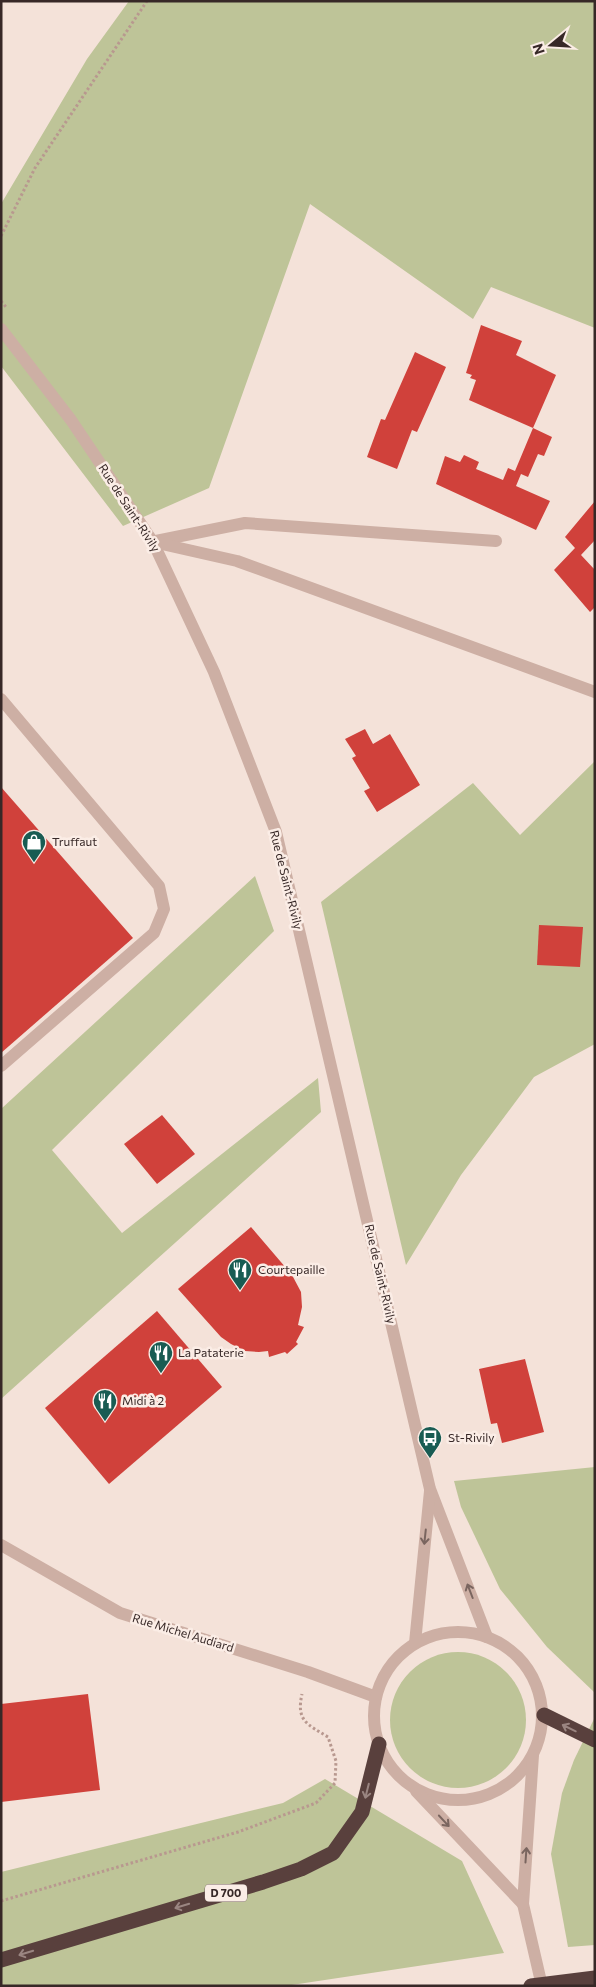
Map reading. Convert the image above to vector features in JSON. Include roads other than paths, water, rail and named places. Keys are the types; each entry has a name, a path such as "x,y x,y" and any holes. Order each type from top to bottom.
{"highway":[{"path":"544,1715 595,1740"},
{"name":"D 700","path":"1,1960 301,1870 334,1853 362,1812 379,1744"},
{"path":"531,1986 595,1978"}],"street":[{"name":"Rue de Saint-Rivily","path":"1,329 71,420 153,542 214,672 276,832 430,1488 487,1637"},
{"path":"153,542 245,522 496,541"},
{"path":"153,542 238,561 595,692"},
{"path":"1,699 159,886 164,909 154,933 1,1066"},
{"name":"Rue de Saint-Rivily","path":"415,1644 430,1488"},
{"name":"Rue Michel Audiard","path":"1,1545 120,1613 308,1672 376,1697"},
{"path":"523,1904 392,1767 379,1744 374,1720 376,1697 384,1676 397,1658 415,1644 438,1634 462,1631 487,1637 511,1651 530,1672 540,1698 544,1715 533,1755 523,1904 542,1986"},
{"path":"411,1785 437,1797 465,1800 492,1793 516,1777 533,1755"}],"place":[{"name":"Truffaut","path":"34,863"},
{"name":"Courtepaille","path":"240,1291"},
{"name":"La Pataterie","path":"161,1374"},
{"name":"Midi à 2","path":"105,1422"},
{"name":"St-Rivily","path":"430,1459"}]}
